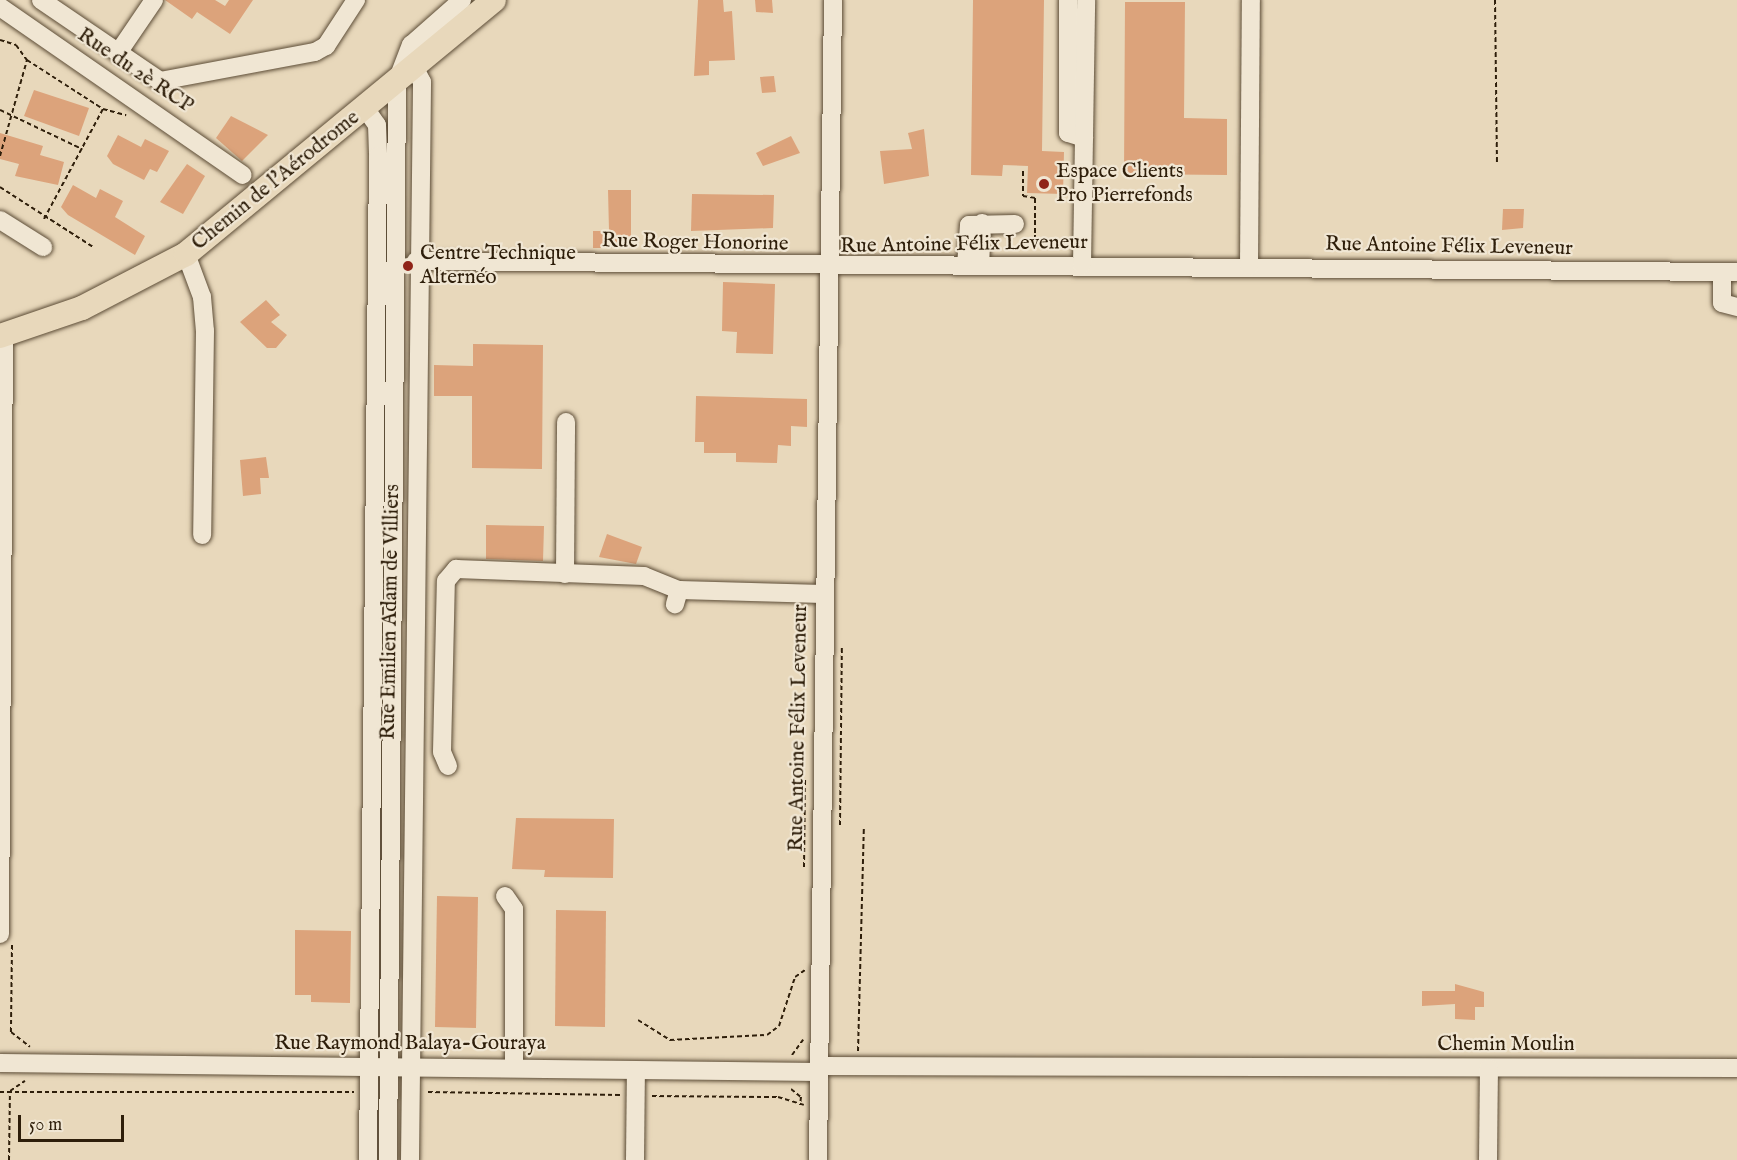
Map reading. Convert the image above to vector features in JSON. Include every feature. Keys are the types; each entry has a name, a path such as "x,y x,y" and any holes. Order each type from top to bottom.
{"main road":[{"name":"Chemin de l'Aérodrome","path":"2,335 82,308 186,254 371,117 406,73 495,0"}],"street":[{"path":"41,0 160,81 315,52 326,46 356,0"},
{"path":"118,53 154,0"},
{"path":"388,1160 400,145 406,73 411,45 462,0"},
{"path":"830,268 833,0"},
{"path":"1068,0 1068,133 1084,138"},
{"path":"1082,266 1086,0"},
{"path":"1249,267 1251,0"},
{"name":"Rue du 2è RCP","path":"0,7 243,175"},
{"name":"Rue Emilien Adam de Villiers","path":"406,73 422,82 416,261 410,1160"},
{"path":"371,117 400,145"},
{"name":"Rue Emilien Adam de Villiers","path":"368,1160 371,117"},
{"path":"0,220 43,247"},
{"path":"973,266 982,223 1015,224"},
{"path":"186,254 202,297 206,331 202,535"},
{"name":"Rue Roger Honorine","path":"416,261 830,268"},
{"name":"Rue Antoine Félix Leveneur","path":"818,1160 819,1069 809,968 823,594 830,268 1082,266 1729,272"},
{"path":"1729,272 1722,303 1737,307"},
{"path":"2,335 6,935"},
{"path":"565,574 566,422"},
{"path":"448,766 442,752 446,581 456,569 644,576 677,597 823,594"},
{"path":"505,896 514,909 514,1067"},
{"name":"Rue Raymond Balaya-Gouraya","path":"0,1063 514,1067 636,1071 819,1069 857,1066"},
{"name":"Chemin Moulin","path":"857,1066 1737,1068"},
{"path":"1488,1160 1489,1068"},
{"path":"635,1160 636,1071"}],"path":[{"path":"1495,0 1497,162"},
{"path":"0,40 16,45 27,60 103,109 130,115"},
{"path":"0,156 27,60"},
{"path":"44,219 103,109"},
{"path":"0,110 81,149"},
{"path":"1023,171 1023,196 1035,198 1035,253"},
{"path":"0,187 44,219 93,247"},
{"path":"804,873 806,769"},
{"path":"857,1066 864,826"},
{"path":"6,935 11,1032 33,1050"},
{"path":"804,981 809,968"},
{"path":"638,1020 670,1040 767,1035 788,1011 795,977 809,968"},
{"path":"789,1058 809,1036"},
{"path":"424,1104 426,1086"},
{"path":"788,1086 801,1097 800,1105"},
{"path":"648,1107 650,1088"},
{"path":"619,1089 621,1095"},
{"path":"9,1160 10,1091"}],"building":[{"path":"165,0 215,0 225,6 229,0 253,0 230,34 197,12 192,19"},
{"path":"698,0 723,0 724,12 732,11 735,60 709,61 709,75 694,76"},
{"path":"755,0 772,0 773,13 756,12"},
{"path":"973,0 1044,0 1042,151 1064,152 1063,194 1027,193 1028,166 1003,165 1002,176 971,175"},
{"path":"1125,2 1185,2 1184,118 1227,119 1227,175 1124,174"},
{"path":"774,76 776,92 762,93 760,77"},
{"path":"34,90 89,108 79,136 24,116"},
{"path":"231,116 268,135 242,161 216,138"},
{"path":"924,129 929,176 884,184 880,151 912,149 908,133"},
{"path":"0,133 43,146 40,155 64,162 58,185 15,176 19,164 0,159"},
{"path":"118,135 141,147 145,139 169,151 157,172 150,169 144,180 113,164 107,156"},
{"path":"791,136 800,153 763,166 756,153"},
{"path":"187,164 205,176 183,214 160,202"},
{"path":"73,185 96,198 100,189 123,201 115,217 145,236 135,255 68,215 61,207"},
{"path":"608,190 631,190 631,248 593,248 593,231 609,231"},
{"path":"692,194 774,195 773,228 691,231"},
{"path":"1503,209 1524,209 1523,228 1502,230"},
{"path":"723,282 775,284 773,354 736,353 737,332 722,331"},
{"path":"266,300 280,315 271,322 287,335 276,348 267,348 240,322"},
{"path":"473,344 543,345 542,469 472,468 472,396 434,396 434,365 473,366"},
{"path":"696,396 807,399 807,427 791,426 791,446 778,445 777,463 736,462 736,453 704,453 704,442 695,442"},
{"path":"266,457 269,478 260,478 261,494 243,496 240,460"},
{"path":"486,525 544,526 543,561 486,559"},
{"path":"607,534 642,547 636,564 599,557"},
{"path":"516,818 614,819 613,878 544,877 545,870 512,869"},
{"path":"437,896 478,897 476,1028 435,1027"},
{"path":"556,910 606,911 605,1027 555,1026"},
{"path":"295,930 351,931 350,1003 311,1002 311,995 295,995"},
{"path":"1455,984 1484,992 1484,1007 1475,1007 1475,1020 1455,1019 1455,1004 1422,1006 1422,991 1455,991"}],"place":[{"name":"Espace Clients Pro Pierrefonds","path":"1044,184"},
{"name":"Centre Technique Alternéo","path":"408,266"}]}
